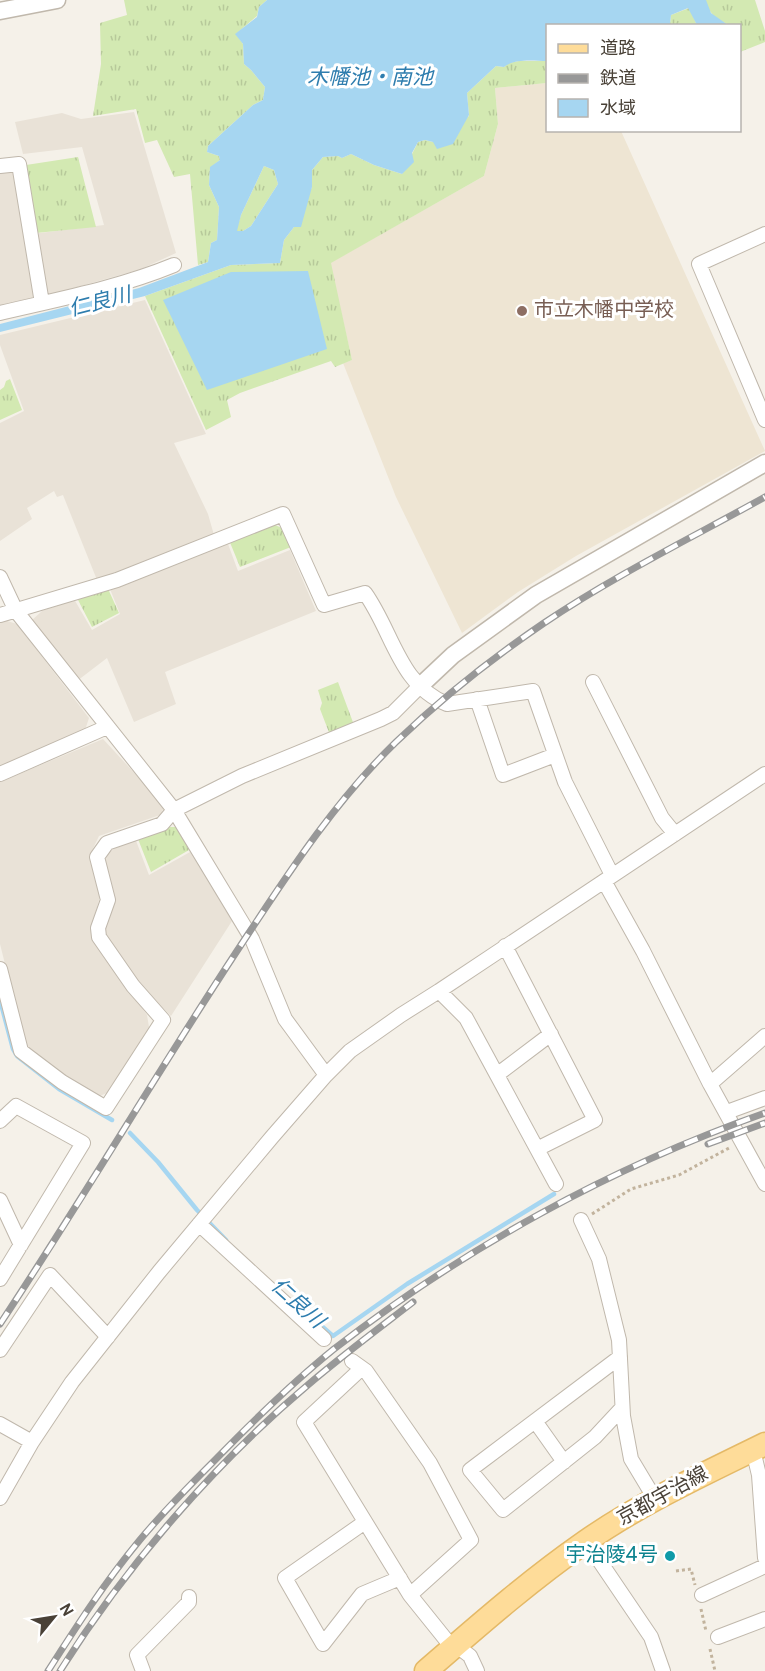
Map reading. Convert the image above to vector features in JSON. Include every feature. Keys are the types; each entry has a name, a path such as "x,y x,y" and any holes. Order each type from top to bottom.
{"main road":[{"name":"京都宇治線","path":"426,1671 501,1606 586,1541 655,1499 759,1447"}],"street":[{"path":"0,11 57,0"},
{"path":"0,166 19,164 42,303"},
{"path":"765,234 699,264 765,420"},
{"path":"0,313 120,285 174,265"},
{"path":"0,969 21,1051 62,1082 106,1108 164,1020 133,986 99,937 98,928 108,900 97,857 107,843 162,825 174,810 242,776 393,713 453,655 536,595 765,463"},
{"path":"0,615 117,580 284,514 324,604 365,593 387,630 408,674 419,687 447,704 533,691 565,782 608,878 710,1084 765,1184"},
{"path":"0,577 16,611 174,810 252,939 285,1019 326,1075"},
{"path":"592,682 662,818 675,834"},
{"path":"477,699 503,775 555,755"},
{"path":"0,774 108,727"},
{"path":"0,1498 32,1442 72,1382 199,1224 326,1075 350,1051 400,1015 765,774"},
{"path":"505,946 595,1120 537,1149"},
{"path":"439,991 466,1018 556,1184"},
{"path":"498,1074 550,1034"},
{"path":"710,1084 765,1036"},
{"path":"727,1112 765,1098"},
{"path":"0,1121 16,1106 83,1143 0,1279"},
{"path":"0,1200 21,1245"},
{"path":"581,1220 599,1259 619,1340 622,1408 631,1459 655,1499"},
{"path":"199,1224 324,1339"},
{"path":"0,1350 50,1275 108,1337"},
{"path":"620,1357 470,1470 503,1510 595,1437 622,1408"},
{"path":"410,1595 471,1540 430,1463 357,1364 304,1422 410,1595 447,1641 470,1656 477,1671"},
{"path":"535,1421 564,1462"},
{"path":"0,1424 32,1442"},
{"path":"759,1447 765,1558"},
{"path":"365,1522 285,1578 323,1644 362,1594 400,1578"},
{"path":"586,1541 651,1637 663,1671"},
{"path":"699,1596 765,1566"},
{"path":"143,1671 137,1655 189,1602 189,1597"},
{"path":"712,1641 765,1619"}],"path":[{"path":"581,1220 631,1189 679,1175 742,1140"},
{"path":"676,1571 691,1569 712,1641 715,1671"}],"shaded area":[{"name":"市立木幡中学校","path":"546,83 546,132 621,132 765,451 576,556 518,592 462,633 396,497 343,363 352,360 330,263 484,176 498,124 495,88"},
{"path":"134,112 176,253 141,269 0,309 0,173 15,170 24,235 104,225 82,147 23,154 15,122 62,113 81,119"},
{"path":"145,300 206,434 174,443 208,514 214,535 97,580 63,495 57,497 54,491 27,508 32,519 0,541 0,423 24,411 0,345 0,335"},
{"path":"228,544 238,571 290,550 316,611 165,672 176,704 134,722 107,658 77,681 31,621 42,611 74,599 92,630 120,614 110,589"},
{"path":"0,621 17,624 89,718 85,730 0,769"},
{"path":"103,739 165,806 160,815 99,836 89,857 100,896 93,923 123,982 147,1015 150,1033 114,1090 95,1098 26,1048 0,944 0,782"},
{"path":"135,838 149,875 190,852 232,921 171,1016 135,981 106,937 104,928 105,862 108,853"}],"green space":[{"path":"124,0 267,0 259,7 257,16 236,34 243,44 244,64 265,87 263,100 253,105 208,146 207,152 219,156 220,160 210,168 209,185 219,207 217,240 211,243 208,262 198,265 190,174 174,177 157,140 145,143 136,109 93,116 101,64 100,23 127,15"},
{"path":"755,0 765,31 765,42 741,52 741,24 727,24 718,19 704,1"},
{"path":"689,8 697,24 670,24 671,15"},
{"path":"546,61 546,83 495,88 498,124 484,176 331,263 352,360 335,367 331,361 240,393 227,400 231,417 206,430 145,296 231,265 280,263 284,240 294,227 312,187 312,170 323,157 342,158 351,154 374,165 402,174 418,142 425,140 433,142 469,116 467,93 496,66 504,67 508,63"},
{"path":"78,157 96,227 36,233 26,165"},
{"path":"264,166 274,170 278,184 251,226 243,231 236,231 241,215"},
{"path":"10,379 22,410 0,420 0,390"},
{"path":"273,524 284,529 291,547 240,567 229,540"},
{"path":"102,589 109,591 119,613 92,627 77,598"},
{"path":"338,682 354,725 330,735 320,709 322,703 318,690"},
{"path":"167,827 177,827 189,850 151,872 138,839"}],"water":[{"name":"木幡池・南池","path":"267,0 706,0 711,13 727,24 696,24 688,8 671,15 670,24 546,24 546,61 519,61 504,67 496,66 467,93 469,115 453,144 437,149 433,142 425,140 418,142 412,153 414,162 402,174 374,165 351,154 342,158 323,157 312,170 312,187 301,227 294,227 284,240 280,263 231,265 145,296 0,332 0,324 139,288 208,262 211,243 217,240 219,207 209,185 210,167 220,160 219,156 207,152 208,146 253,105 263,100 265,87 244,64 243,44 235,34 257,17 259,7","holes":["264,166 274,170 278,184 251,226 243,231 237,231 241,215"]},
{"path":"308,271 327,349 207,390 163,300 231,272"}],"waterway":[{"name":"仁良川","path":"0,1000 17,1056 59,1089 112,1120"},
{"name":"仁良川","path":"130,1133 226,1240"},
{"name":"仁良川","path":"294,1302 333,1336 407,1284 554,1194"}],"railway":[{"path":"0,1324 272,898 330,817 373,766 413,726 449,695 544,623 625,573 765,497"},
{"path":"48,1671 80,1621 126,1557 157,1520 258,1417 334,1349 383,1312 434,1278 540,1214 651,1159 765,1113"},
{"path":"708,1144 765,1123"},
{"path":"60,1671 113,1593 206,1482 239,1448 309,1384 413,1302"}],"place":[{"name":"市立木幡中学校","path":"522,311"},
{"name":"宇治陵4号","path":"670,1556"}]}
